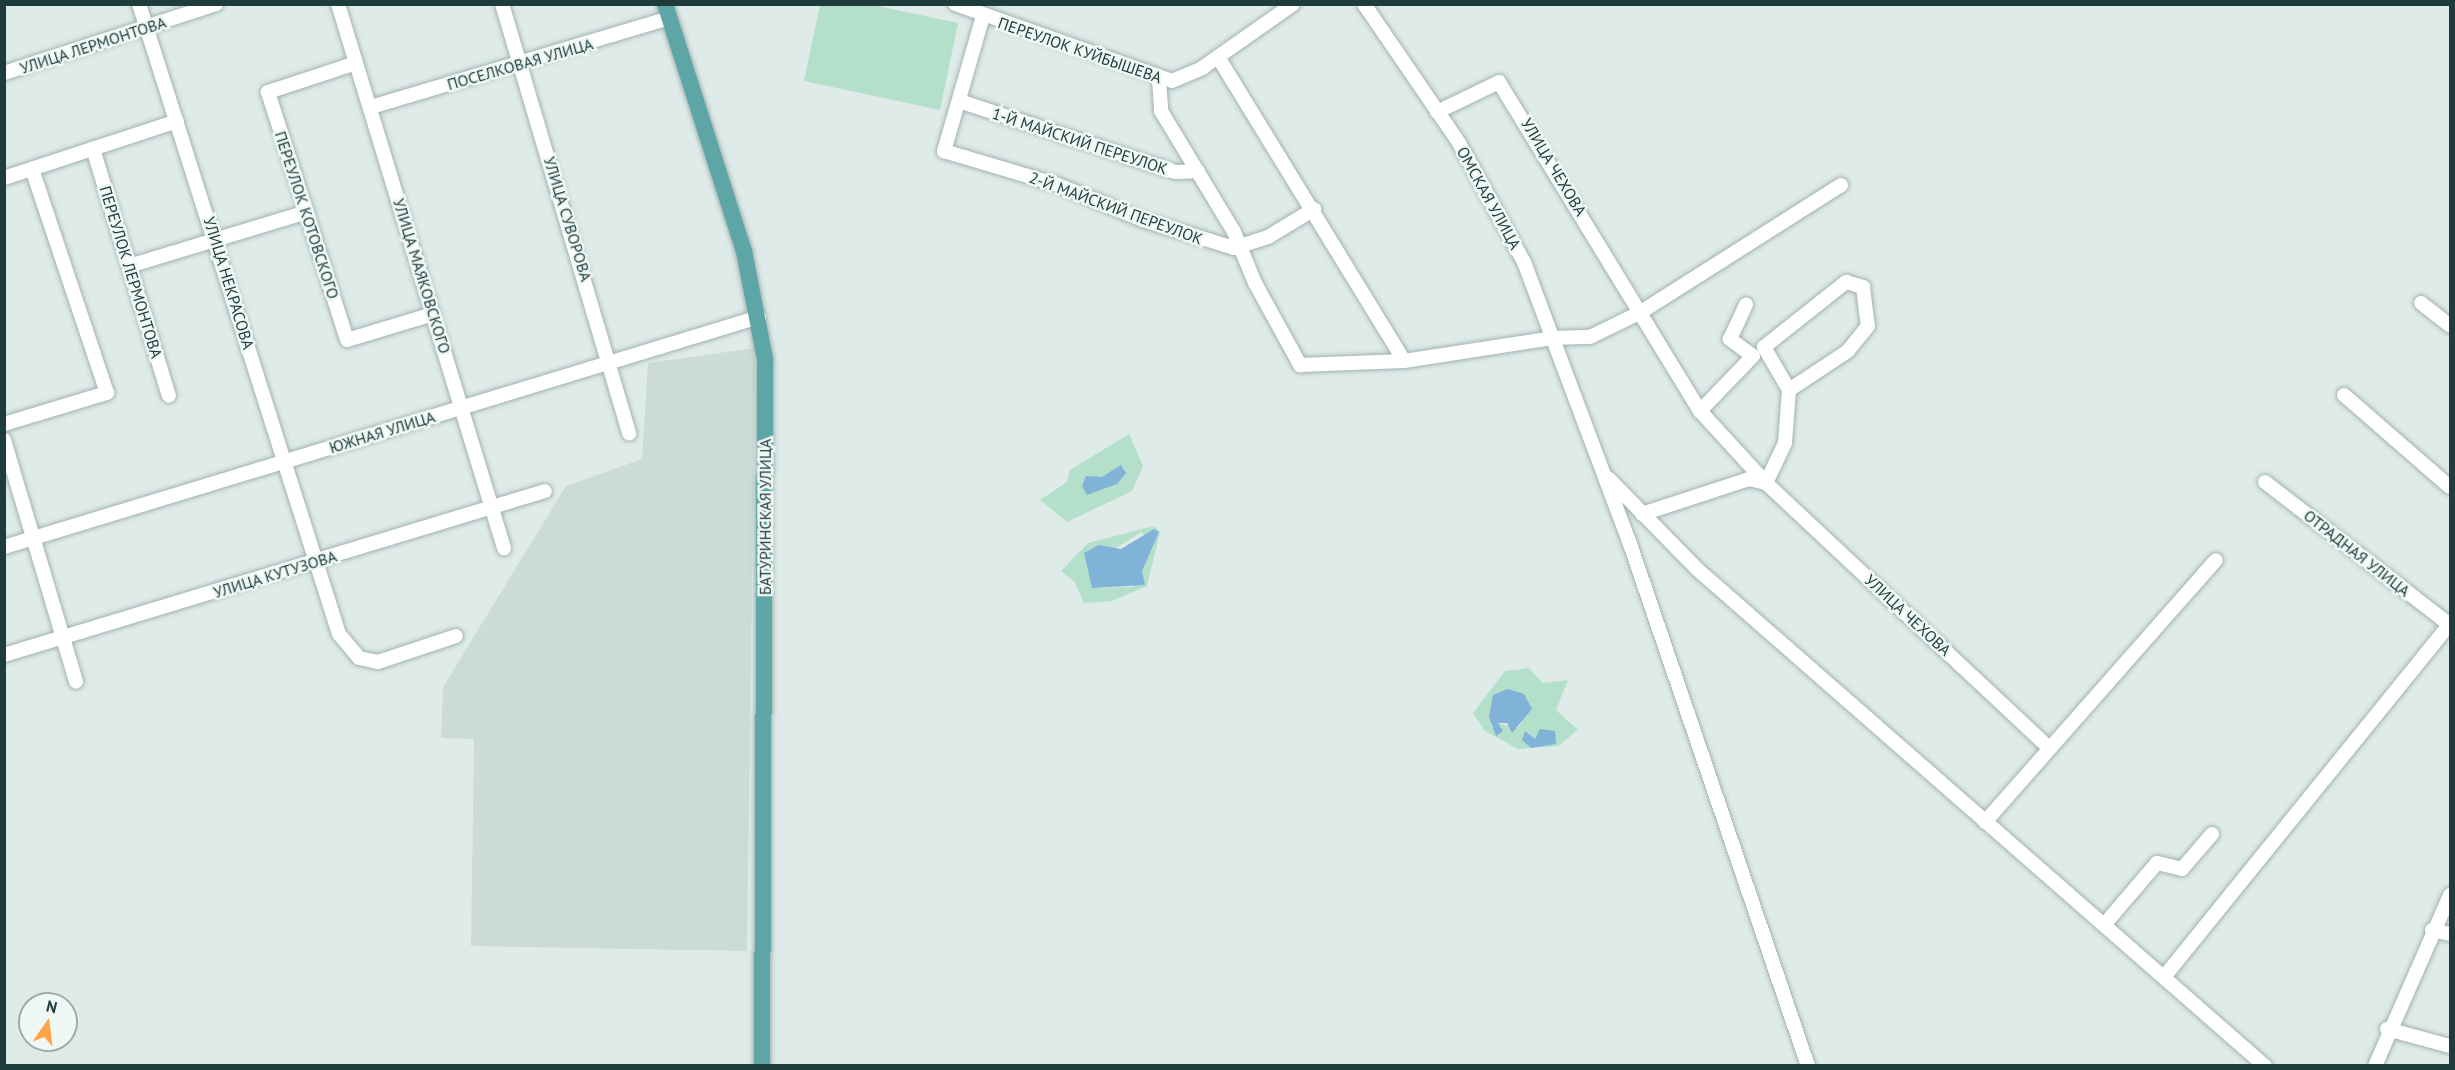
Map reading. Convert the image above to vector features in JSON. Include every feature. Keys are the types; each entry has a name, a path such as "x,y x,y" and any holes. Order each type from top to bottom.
{"main road":[{"name":"БАТУРИНСКАЯ УЛИЦА","path":"667,11 744,251 759,317 766,380 762,1065"}],"street":[{"name":"УЛИЦА НЕКРАСОВА","path":"139,4 339,633 359,658 399,657 456,636"},
{"name":"УЛИЦА ЛЕРМОНТОВА","path":"4,73 216,4"},
{"name":"УЛИЦА МАЯКОВСКОГО","path":"338,4 504,548"},
{"name":"УЛИЦА СУВОРОВА","path":"502,4 612,362 629,434"},
{"name":"ПЕРЕУЛОК КУЙБЫШЕВА","path":"955,4 1159,79 1184,79 1293,4"},
{"name":"ОМСКАЯ УЛИЦА","path":"1365,4 1504,217 1606,476 1808,1065"},
{"name":"ПОСЕЛКОВАЯ УЛИЦА","path":"371,107 520,64 667,11"},
{"name":"2-Й МАЙСКИЙ ПЕРЕУЛОК","path":"983,16 962,102 944,151 1058,184 1197,238 1242,247"},
{"path":"1218,57 1314,209 1404,361"},
{"name":"ПЕРЕУЛОК КОТОВСКОГО","path":"356,63 268,92 347,340 432,314"},
{"path":"1159,79 1161,111 1242,247 1255,283 1300,365 1404,361 1552,338 1590,338 1641,312 1841,185"},
{"name":"УЛИЦА ЧЕХОВА","path":"1437,112 1499,82 1700,411 1766,483 2049,748"},
{"name":"1-Й МАЙСКИЙ ПЕРЕУЛОК","path":"962,102 1174,172 1198,171"},
{"path":"4,178 177,121"},
{"name":"ПЕРЕУЛОК ЛЕРМОНТОВА","path":"93,148 169,396"},
{"path":"4,424 107,393 32,169"},
{"path":"1242,247 1314,209"},
{"path":"129,266 307,212"},
{"path":"1642,514 1749,479 1766,483 1785,443 1789,390 1764,347 1846,282 1863,287 1868,326 1848,351 1789,390"},
{"path":"2421,303 2451,326"},
{"path":"1700,411 1753,356 1730,339 1746,304"},
{"name":"ЮЖНАЯ УЛИЦА","path":"4,547 759,317"},
{"path":"2343,395 2451,487"},
{"path":"4,440 76,681"},
{"path":"1606,476 1697,569 2265,1065"},
{"name":"ОТРАДНАЯ УЛИЦА","path":"2265,482 2450,624"},
{"name":"УЛИЦА КУТУЗОВА","path":"4,655 545,491"},
{"path":"1985,822 2216,560"},
{"path":"2164,977 2450,624"},
{"path":"2104,926 2157,863 2182,869 2212,834"},
{"path":"2376,1065 2387,1029 2432,930 2451,896"},
{"path":"2432,930 2451,934"},
{"path":"2387,1029 2451,1046"}],"shaded area":[{"path":"755,348 747,951 471,946 474,739 441,738 443,687 566,486 642,459 648,363"}],"green space":[{"path":"820,5 873,5 958,23 940,110 804,81"},
{"path":"1129,434 1143,466 1132,491 1067,522 1040,500 1067,482 1070,470"},
{"path":"1154,526 1160,532 1147,586 1112,601 1084,603 1075,582 1061,571 1088,543","holes":["1141,532 1154,543 1133,587 1098,588 1088,566"]},
{"path":"1529,668 1543,683 1568,680 1556,710 1578,730 1558,746 1518,749 1485,731 1473,713 1505,671","holes":["1516,694 1531,708 1518,728 1497,723 1503,731 1497,735 1491,725 1493,700"]}],"water":[{"path":"1121,465 1126,473 1117,484 1087,495 1082,486 1086,476 1102,477"},
{"path":"1154,529 1159,532 1142,571 1145,585 1092,588 1084,553 1099,545 1121,549"},
{"path":"1508,689 1524,694 1532,709 1512,733 1507,723 1498,723 1503,731 1496,736 1489,717 1493,695"},
{"path":"1540,729 1555,731 1556,744 1531,748 1522,740 1525,731 1535,739"}]}
